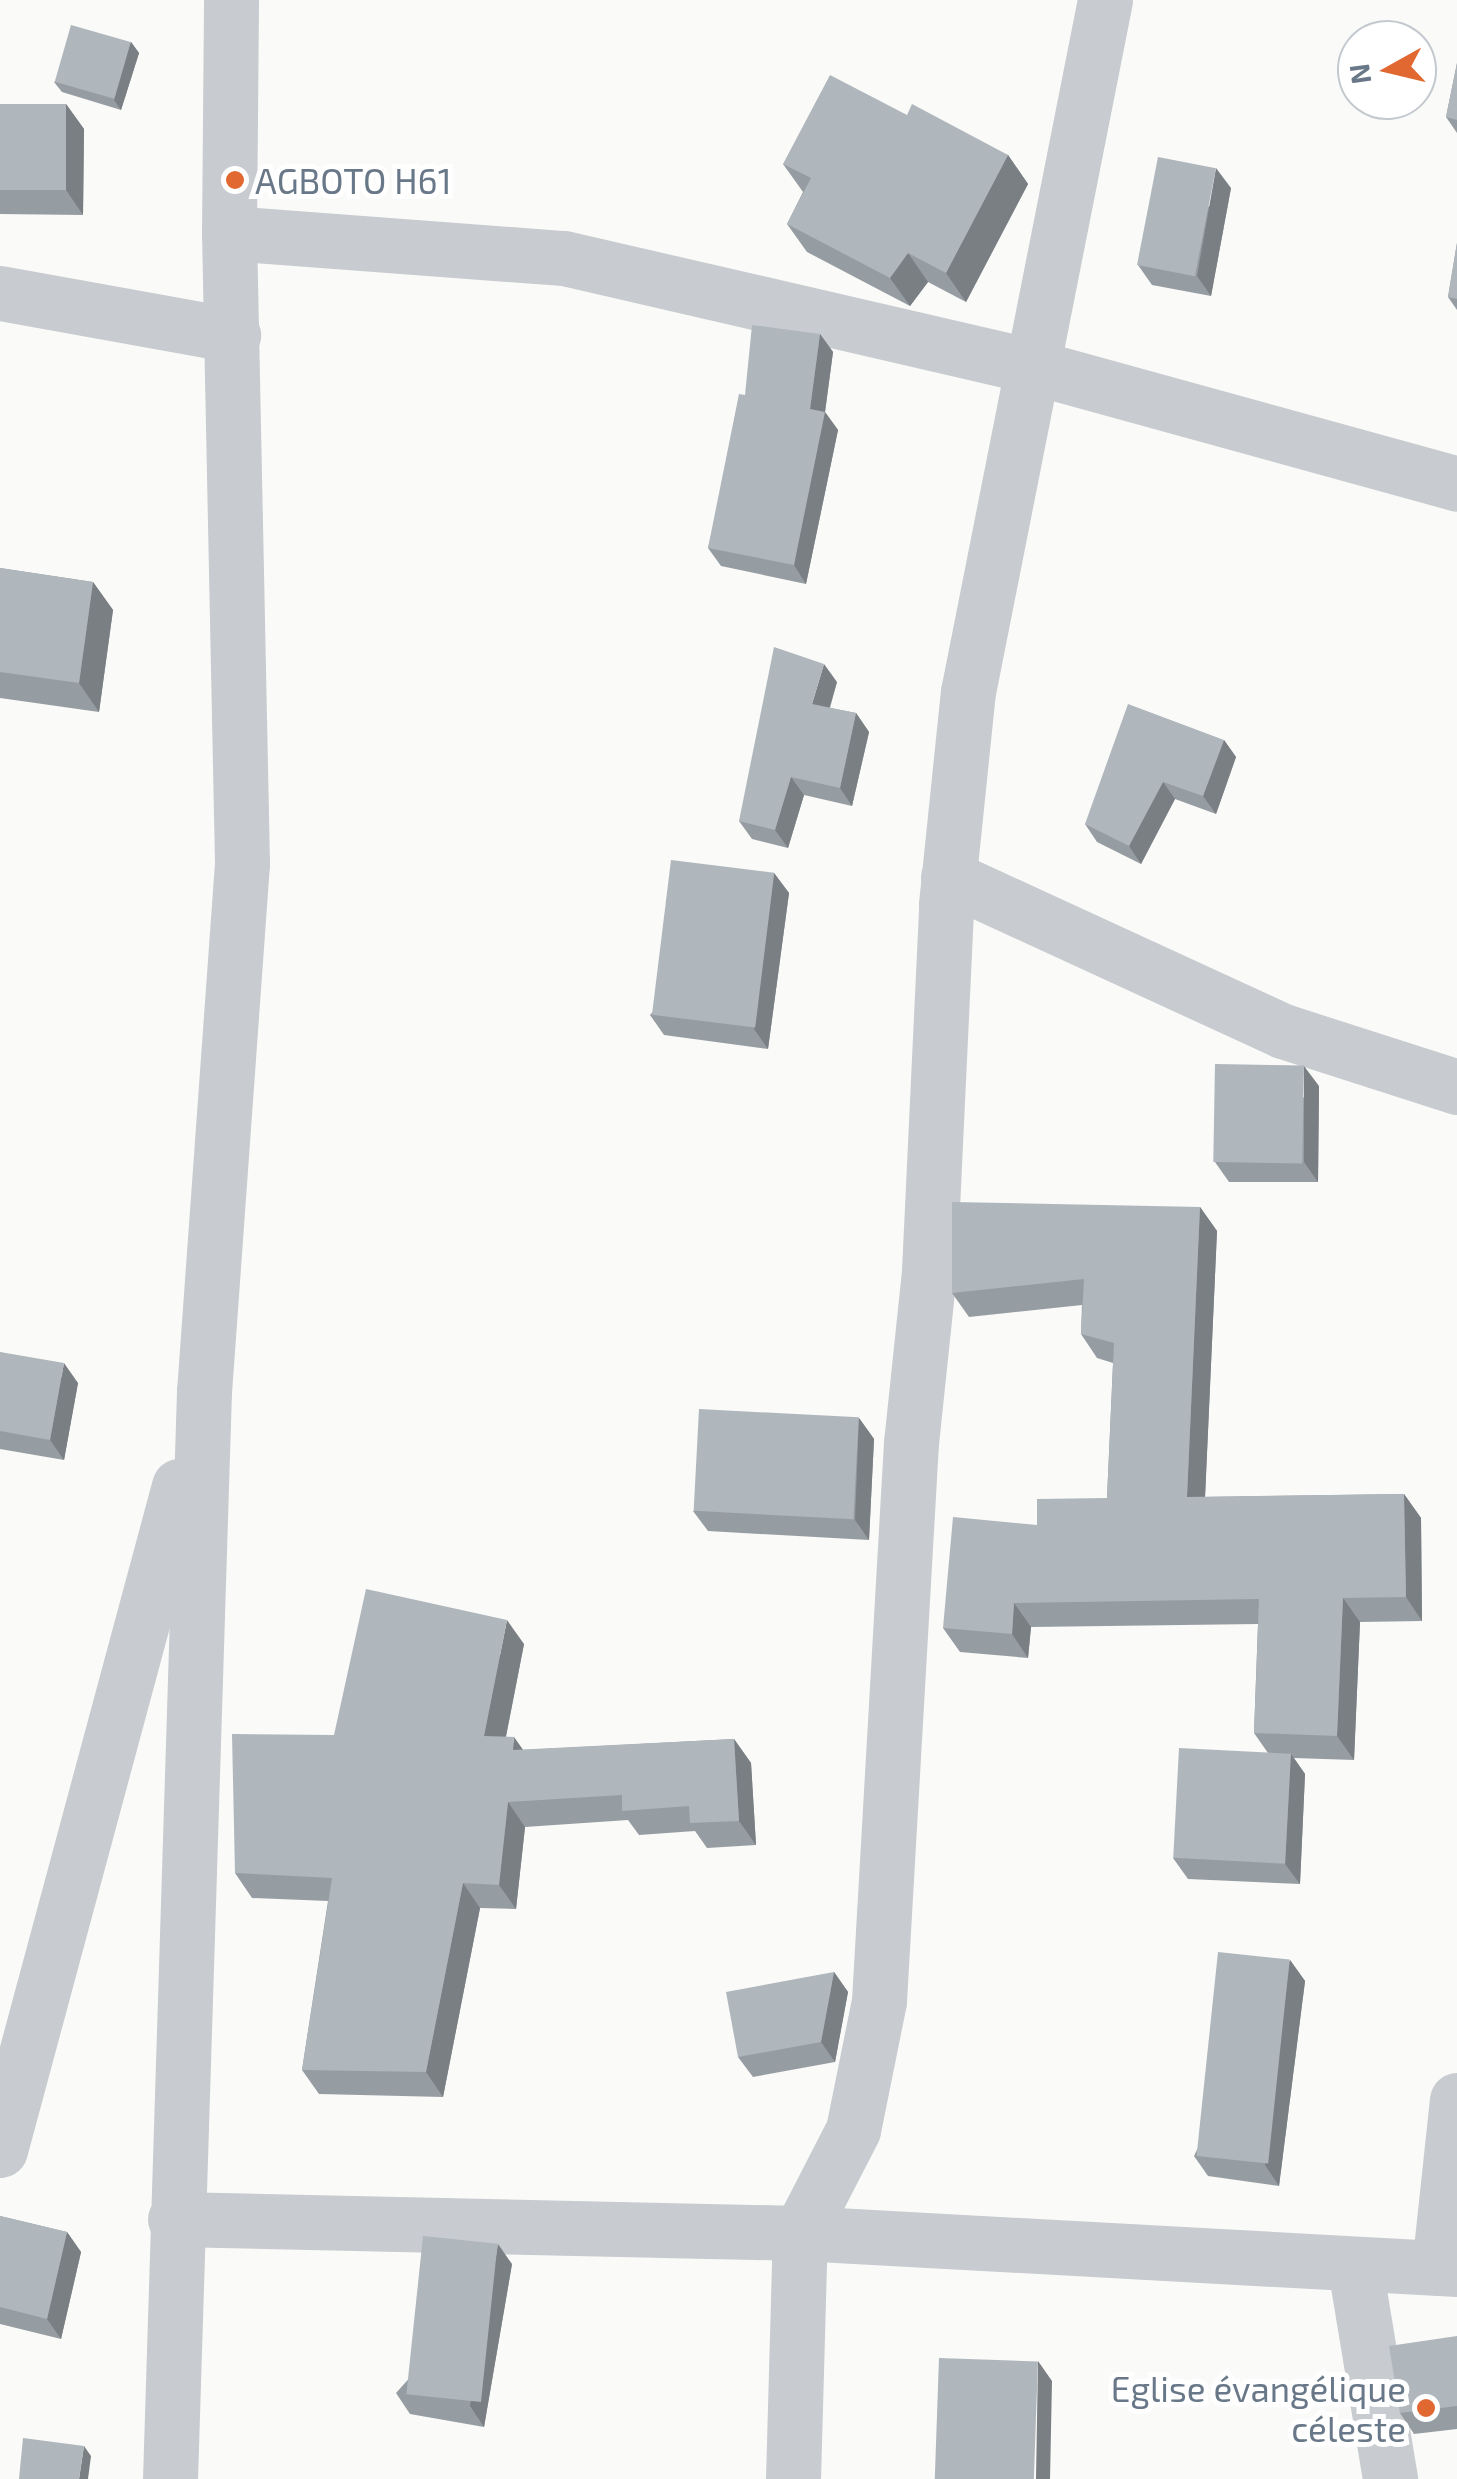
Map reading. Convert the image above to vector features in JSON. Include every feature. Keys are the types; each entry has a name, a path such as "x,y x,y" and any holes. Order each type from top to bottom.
{"street":[{"path":"170,2479 175,2219 204,1392 242,863 229,233 231,0"},
{"path":"794,2479 800,2233 853,2130 878,2002 911,1443 930,1271 948,877 968,692 1030,366 1089,106 1105,0"},
{"path":"229,233 564,258 1030,366 1457,484"},
{"path":"0,293 234,335"},
{"path":"948,877 1284,1032 1457,1087"},
{"path":"0,2150 204,1392"},
{"path":"175,2219 800,2233 1356,2267 1448,2268 1457,2100"},
{"path":"1356,2267 1390,2479"}],"building":[{"path":"71,25 131,42 114,99 55,82"},
{"path":"1457,63 1457,120 1446,117"},
{"path":"830,75 907,115 912,104 1008,155 946,273 908,253 890,278 787,224 811,178 783,164"},
{"path":"0,104 66,104 66,190 0,190"},
{"path":"1158,157 1216,168 1195,276 1137,265"},
{"path":"1457,243 1457,299 1448,297"},
{"path":"752,325 820,334 810,409 825,412 794,565 708,548 739,394 745,395"},
{"path":"0,568 93,582 79,683 0,672"},
{"path":"774,647 824,664 812,704 856,713 840,788 791,777 775,830 739,821"},
{"path":"1128,704 1224,740 1203,796 1163,782 1129,846 1085,824"},
{"path":"671,860 774,873 755,1028 652,1015"},
{"path":"1215,1064 1304,1066 1302,1164 1213,1162"},
{"path":"952,1202 1200,1207 1187,1497 1404,1494 1406,1597 1343,1598 1337,1736 1254,1733 1259,1599 1014,1603 1012,1634 943,1628 953,1517 1037,1525 1037,1499 1107,1498 1114,1343 1081,1334 1084,1279 952,1293"},
{"path":"0,1352 64,1363 50,1440 0,1431"},
{"path":"699,1409 859,1417 853,1519 694,1511"},
{"path":"366,1589 507,1620 484,1736 514,1737 513,1750 734,1739 739,1821 690,1823 689,1806 622,1811 622,1795 508,1802 499,1885 463,1883 426,2072 302,2070 332,1878 235,1873 232,1734 334,1735"},
{"path":"1179,1748 1291,1754 1285,1864 1173,1858"},
{"path":"1218,1952 1290,1960 1268,2163 1197,2156"},
{"path":"834,1972 821,2042 738,2057 726,1992"},
{"path":"0,2216 67,2232 47,2319 0,2307"},
{"path":"423,2236 498,2244 481,2402 406,2394"},
{"path":"1457,2336 1457,2406 1400,2413 1389,2346"},
{"path":"939,2358 1038,2361 1034,2479 935,2479"},
{"path":"23,2438 84,2446 79,2479 19,2479"}],"place":[{"name":"AGBOTO H61","path":"235,180"},
{"name":"Eglise évangélique céleste","path":"1426,2408"}]}
